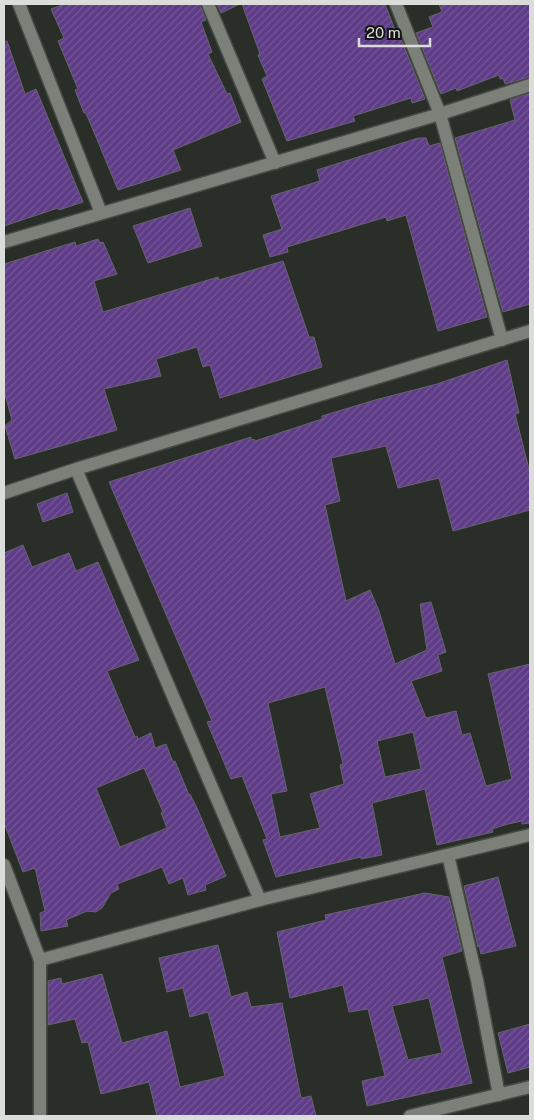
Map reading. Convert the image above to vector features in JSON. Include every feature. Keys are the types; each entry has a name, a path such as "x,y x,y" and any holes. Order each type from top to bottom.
{"street":[{"path":"19,4 101,213"},
{"path":"208,4 275,162"},
{"path":"396,4 440,114 502,340"},
{"path":"4,242 440,114 530,85"},
{"path":"4,493 76,469 530,331"},
{"path":"76,469 260,900"},
{"path":"40,960 260,900 530,835"},
{"path":"448,855 477,980 499,1095"},
{"path":"4,865 40,960 40,1116"},
{"path":"410,1116 530,1087"}],"building":[{"path":"65,4 200,4 206,20 201,22 212,52 208,54 227,94 230,93 241,122 173,150 181,170 118,190 86,113 84,113 75,90 78,89 58,41 64,38 51,9"},
{"path":"217,4 240,4 221,13"},
{"path":"242,4 385,4 425,99 412,103 411,98 353,116 355,121 287,141 262,79 267,76 258,55 260,54"},
{"path":"439,4 530,4 530,77 505,84 503,78 500,79 499,75 457,91 456,88 441,94 416,33 433,27 429,17 442,12"},
{"path":"7,41 25,94 36,89 83,202 59,210 58,208 4,226 4,42"},
{"path":"530,93 530,304 503,312 455,138 515,120 510,100"},
{"path":"418,138 426,138 429,146 440,143 487,317 438,331 406,215 387,221 386,217 287,247 288,252 270,257 263,235 282,229 271,196 320,181 317,170"},
{"path":"190,208 202,246 148,263 133,226"},
{"path":"98,239 100,243 103,242 117,274 94,281 103,312 218,277 219,280 283,261 309,337 314,337 322,367 220,398 210,365 203,367 197,347 156,359 161,376 104,389 117,430 15,459 5,426 12,420 4,391 4,264 75,242 76,246"},
{"path":"507,360 519,413 515,414 530,473 530,510 453,531 439,478 398,488 386,446 331,458 340,501 325,505 346,601 370,590 379,611 395,664 427,650 420,604 431,602 446,652 438,655 442,671 411,681 426,718 456,711 462,735 470,733 486,786 512,779 488,674 530,664 530,823 522,824 522,821 508,824 492,829 493,832 437,845 425,789 372,803 382,855 361,859 361,857 276,877 263,840 267,839 242,776 231,779 207,722 212,721 109,482 251,437 251,440 254,439 255,441 322,419 322,416 437,384","holes":["325,687 343,764 340,765 344,784 310,794 320,828 280,837 271,794 287,791 268,703","413,732 421,769 385,777 377,741"]},
{"path":"67,493 73,512 43,522 37,504"},
{"path":"23,545 32,567 69,553 76,571 98,562 139,660 107,671 135,737 137,736 138,739 151,733 155,748 166,744 173,762 175,761 189,795 197,808 226,876 205,885 206,890 188,895 183,878 169,884 162,867 117,884 119,889 111,893 102,908 96,912 87,911 66,920 68,926 41,931 40,913 45,911 35,868 23,872 4,823 4,553","holes":["144,768 163,812 161,813 167,828 120,847 96,788"]},
{"path":"498,877 516,946 481,954 464,886"},
{"path":"425,893 449,897 462,951 442,957 472,1083 367,1106 362,1081 385,1076 368,1009 349,1012 343,985 290,998 277,932 326,920 325,915","holes":["429,998 442,1053 408,1060 392,1006"]},
{"path":"218,945 231,997 247,992 251,1007 282,1003 301,1098 311,1096 316,1116 157,1116 149,1082 101,1094 88,1042 82,1043 75,1019 48,1025 48,981 61,978 62,984 102,974 122,1043 167,1031 180,1087 225,1076 208,1012 190,1017 183,988 167,992 159,958"},
{"path":"530,1024 530,1067 508,1073 498,1033"}]}
